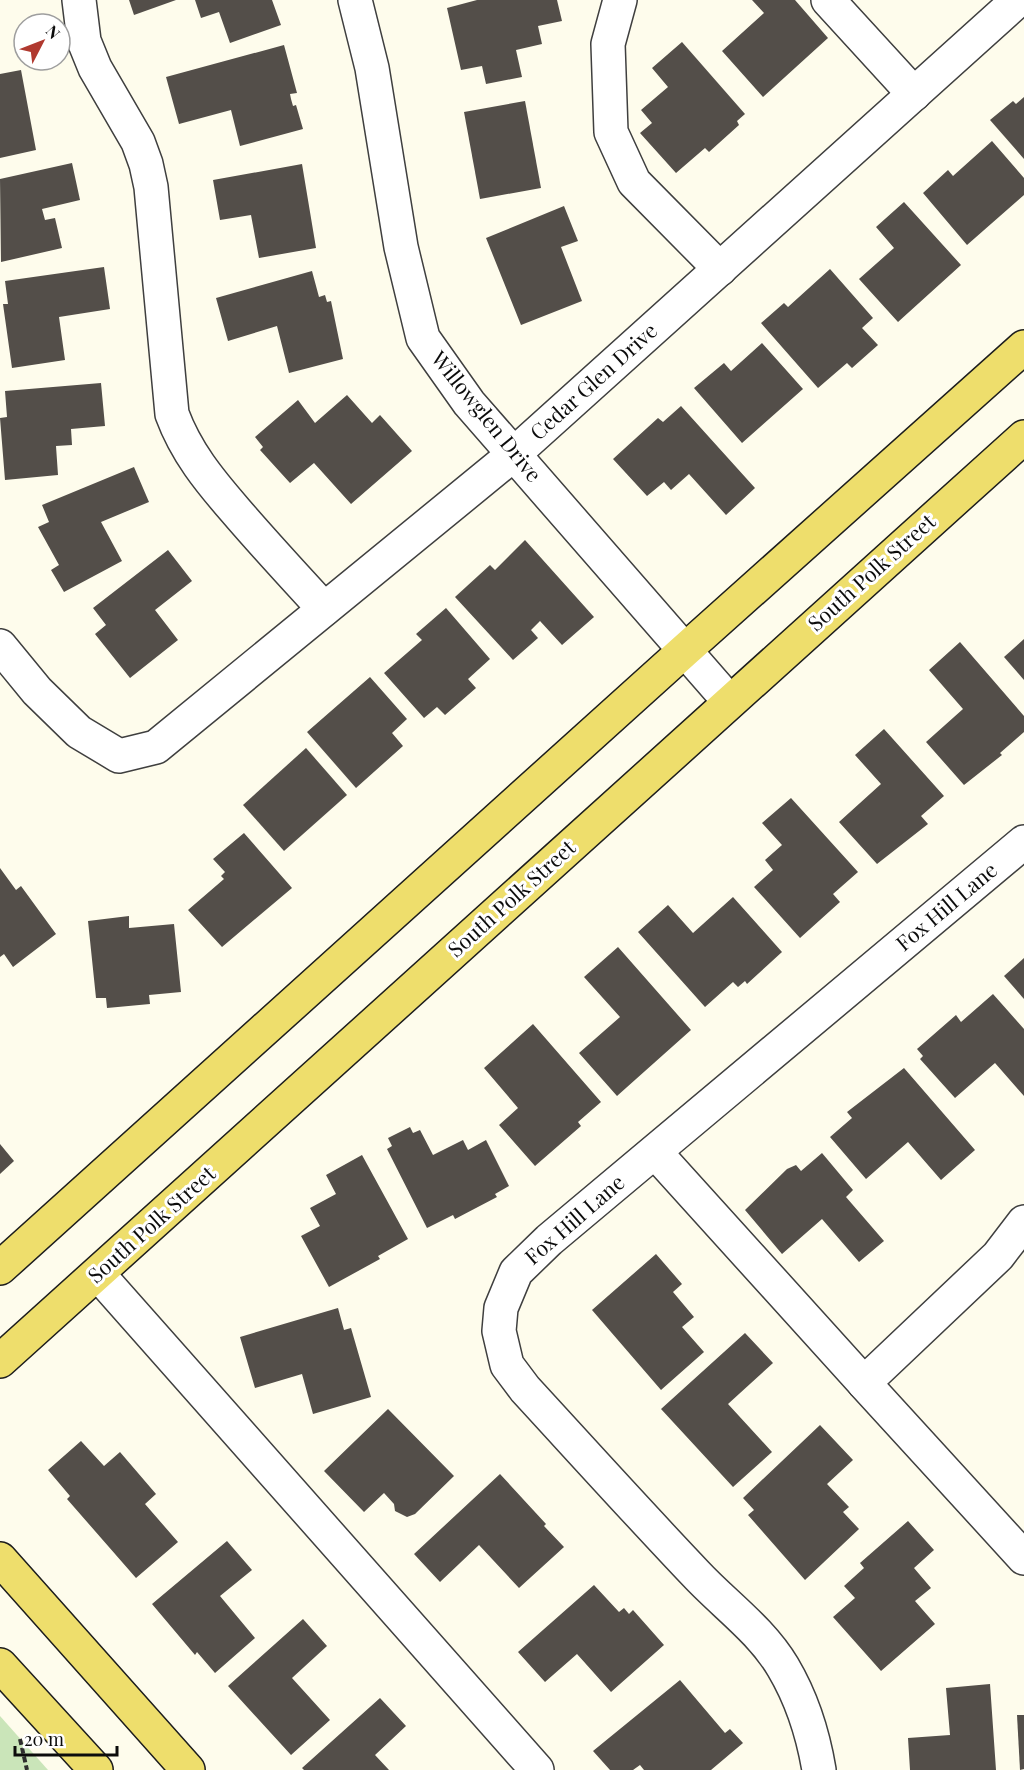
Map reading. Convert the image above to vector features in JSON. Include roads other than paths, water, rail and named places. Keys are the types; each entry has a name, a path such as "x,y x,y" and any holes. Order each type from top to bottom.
{"main road":[{"path":"0,1268 1024,346"},
{"name":"South Polk Street","path":"0,1361 1024,437"},
{"path":"0,1559 188,1770"},
{"path":"0,1665 96,1770"}],"street":[{"path":"79,0 84,41 95,68 138,142 146,164 151,188 172,414 177,428 200,469 324,609"},
{"name":"Willowglen Drive","path":"355,0 372,68 401,247 423,338 469,403 729,701"},
{"path":"620,0 608,44 611,132 634,182 720,269"},
{"path":"828,0 914,94"},
{"name":"Cedar Glen Drive","path":"0,646 37,691 79,732 119,756 156,747 514,454 1018,0"},
{"name":"Fox Hill Lane","path":"819,1770 808,1720 783,1667 758,1635 697,1576 525,1389 507,1365 499,1331 501,1308 516,1272 549,1240 1024,842"},
{"path":"655,1152 1024,1558"},
{"path":"864,1383 998,1256 1024,1222"},
{"path":"98,1274 537,1770"}]}
